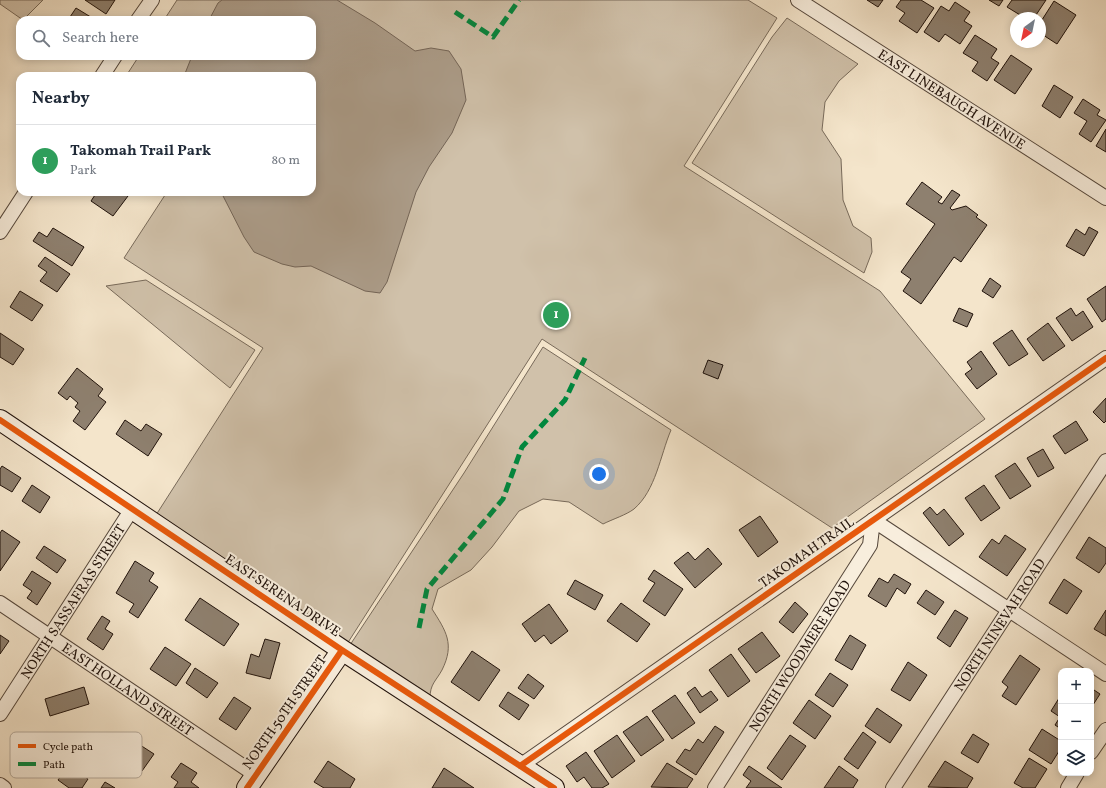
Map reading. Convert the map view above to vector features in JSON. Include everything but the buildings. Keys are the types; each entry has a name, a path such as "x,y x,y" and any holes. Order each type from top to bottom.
{"street":[{"path":"141,16 152,0"},
{"name":"EAST LINEBAUGH AVENUE","path":"798,0 1106,198"},
{"path":"105,72 112,60"},
{"path":"0,232 23,196"},
{"name":"TAKOMAH TRAIL","path":"520,766 1106,358"},
{"name":"EAST SERENA DRIVE","path":"0,420 342,650 554,788"},
{"name":"NORTH NINEVAH ROAD","path":"893,788 1106,460"},
{"name":"NORTH SASSAFRAS STREET","path":"0,714 132,509"},
{"path":"873,520 1106,674"},
{"name":"NORTH WOODMERE ROAD","path":"715,788 870,545 873,520"},
{"name":"EAST HOLLAND STREET","path":"0,603 251,781"},
{"name":"NORTH 50TH STREET","path":"251,781 342,650"},
{"path":"1094,748 1106,730"},
{"path":"1068,788 1075,776"},
{"path":"0,785 4,788"}],"shaded area":[{"path":"0,0 43,0 27,16 17,16 0,4"},
{"path":"177,0 748,0 777,18 684,166 880,291 985,419 832,528 542,339 347,644 156,515 263,348 124,258 164,196 316,196 316,72 129,72 136,60 316,60 316,16 167,16"},
{"path":"222,0 337,0 375,23 415,51 431,48 449,51 461,69 466,100 452,133 429,167 416,192 387,282 380,293 365,291 311,266 295,267 282,264 254,252 244,237 223,196 316,196 316,72 186,72 190,60 316,60 316,16 211,16 218,3"},
{"path":"787,18 858,64 839,81 825,102 822,130 841,159 843,200 853,226 871,238 872,252 864,273 692,163 772,37"},
{"path":"146,280 255,350 230,388 106,286"},
{"path":"543,347 671,430 657,472 648,492 634,509 603,524 569,502 543,499 519,511 492,547 471,570 438,589 432,609 445,631 448,653 442,670 432,686 430,698 350,645 464,473"}],"marked path":[{"path":"455,12 493,37 519,0"},
{"path":"419,628 427,589 503,499 522,447 565,400 585,358"}],"cycle path":[{"path":"520,766 1106,358"},
{"path":"0,420 342,650 554,788"},
{"path":"247,788 342,650"}],"place":[{"name":"Takomah Trail Park","path":"556,315"}]}
